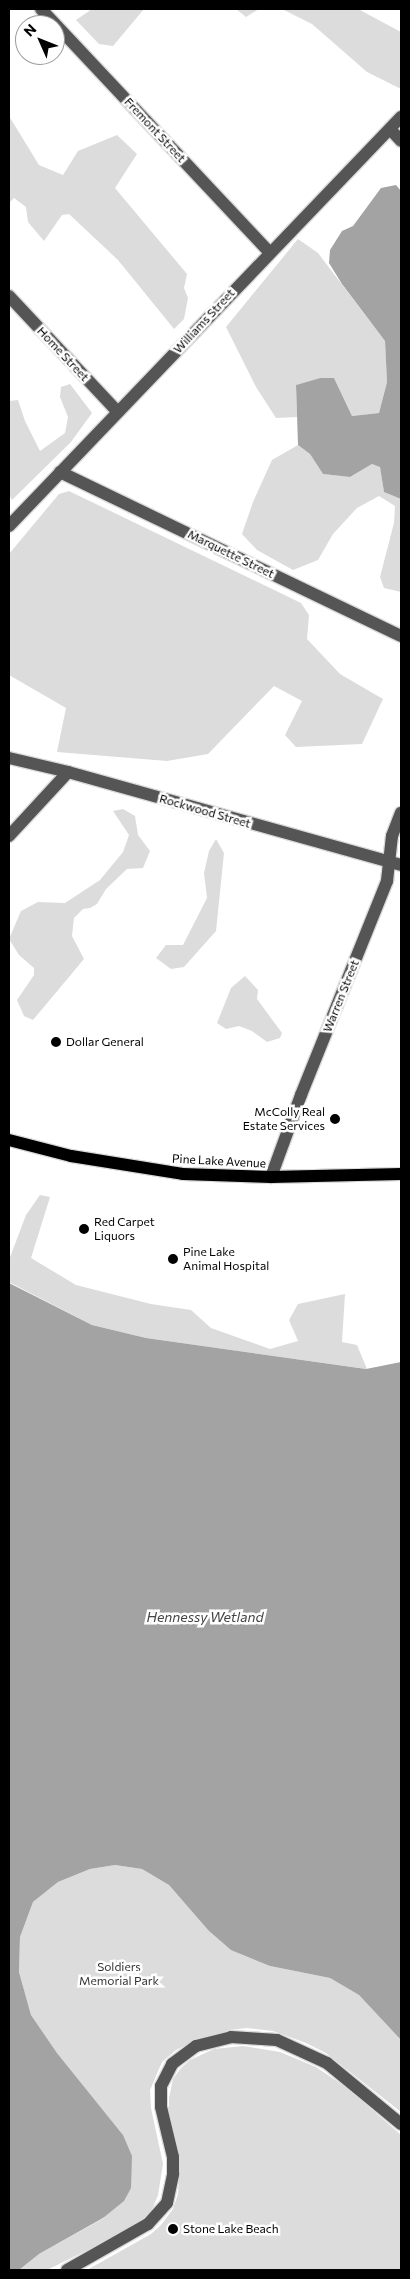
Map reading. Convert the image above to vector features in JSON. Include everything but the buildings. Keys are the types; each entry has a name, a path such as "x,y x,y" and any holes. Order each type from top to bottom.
{"main road":[{"name":"Pine Lake Avenue","path":"9,1140 78,1157 183,1174 271,1177 401,1174"}],"street":[{"name":"Fremont Street","path":"41,9 269,252"},
{"name":"Williams Street","path":"9,526 269,252 401,117"},
{"path":"390,129 401,141"},
{"name":"Home Street","path":"9,296 118,412"},
{"name":"Marquette Street","path":"60,472 401,636"},
{"name":"Rockwood Street","path":"9,758 68,772 401,865"},
{"path":"9,836 68,772"},
{"name":"Warren Street","path":"271,1177 301,1095 387,882 387,861 392,836 401,813"},
{"path":"67,2270 148,2224 167,2203 173,2174 173,2157 161,2106 161,2086 172,2064 196,2046 231,2037 277,2040 327,2063 401,2124"}],"green space":[{"path":"92,9 144,9 113,46 99,44 76,20"},
{"path":"236,9 259,9 246,17"},
{"path":"282,9 358,9 401,32 401,89 367,72 312,24"},
{"path":"9,116 39,165 63,175 78,151 117,135 137,154 115,188 187,274 184,288 188,298 184,319 174,329 118,260 69,214 62,215 44,241 28,222 26,207 14,198 9,203"},
{"path":"298,239 318,253 385,341 387,382 379,413 352,416 334,378 320,378 296,385 297,417 276,418 256,387 226,327"},
{"path":"70,384 92,413 71,442 12,500 9,495 9,401 18,400 25,421 40,451 65,433 68,417 60,397 61,387"},
{"path":"298,445 310,454 323,474 350,477 372,464 380,466 384,492 401,499 401,592 384,588 380,577 394,523 395,506 379,496 357,508 333,534 318,560 293,570 257,550 242,534 253,502 272,460"},
{"path":"69,491 301,603 309,615 307,639 340,674 383,699 362,744 296,747 285,735 302,701 274,686 208,754 167,761 57,752 66,708 9,675 9,554 59,494"},
{"path":"123,809 135,816 138,835 150,851 143,868 127,869 106,889 97,904 83,909 74,918 72,936 84,959 33,1020 24,1016 17,1000 34,975 34,968 19,955 9,939 21,911 38,902 65,903 100,880 123,852 129,835 113,811"},
{"path":"216,839 224,853 216,931 184,967 171,969 156,958 166,945 183,945 207,898 204,873 209,851"},
{"path":"245,976 258,990 257,999 282,1033 280,1038 267,1042 252,1031 239,1026 226,1029 217,1023 231,988"},
{"path":"40,1195 50,1197 31,1258 76,1285 151,1304 191,1310 211,1328 270,1349 298,1341 289,1320 298,1304 345,1294 342,1342 357,1345 367,1369 146,1338 92,1325 9,1282 9,1260 26,1215"},
{"name":"Soldiers Memorial Park","path":"115,1865 142,1869 169,1885 208,1930 270,1966 330,1978 359,1995 401,2040 401,2112 326,2053 306,2043 273,2031 247,2028 230,2030 194,2041 176,2050 162,2062 150,2090 151,2108 163,2164 158,2195 152,2210 144,2218 112,2238 47,2270 19,2270 39,2254 104,2218 123,2135 57,2053 31,2015 19,1972 20,1937 33,1902 58,1882 90,1869"},
{"path":"243,2046 280,2052 316,2067 347,2088 401,2135 401,2270 87,2270 151,2234 161,2225 173,2209 178,2194 180,2163 169,2111 169,2098 173,2079 190,2060 214,2049"}],"water":[{"path":"396,185 401,191 401,499 384,492 380,467 372,464 350,477 323,474 310,454 298,445 296,385 320,378 334,378 352,416 379,413 387,382 385,341 342,284 329,263 330,250 342,231 353,226 381,188"},
{"name":"Hennessy Wetland","path":"9,1283 92,1325 146,1338 366,1369 401,1362 401,2040 359,1995 330,1978 270,1966 231,1950 208,1930 169,1885 142,1869 115,1865 90,1869 58,1882 33,1902 20,1937 19,1972 31,2015 57,2053 123,2135 132,2156 131,2188 124,2201 103,2218 39,2254 19,2270 9,2270"}],"place":[{"name":"Dollar General","path":"56,1042"},
{"name":"McColly Real Estate Services","path":"335,1119"},
{"name":"Red Carpet Liquors","path":"84,1229"},
{"name":"Pine Lake Animal Hospital","path":"173,1259"},
{"name":"Stone Lake Beach","path":"173,2229"}]}
